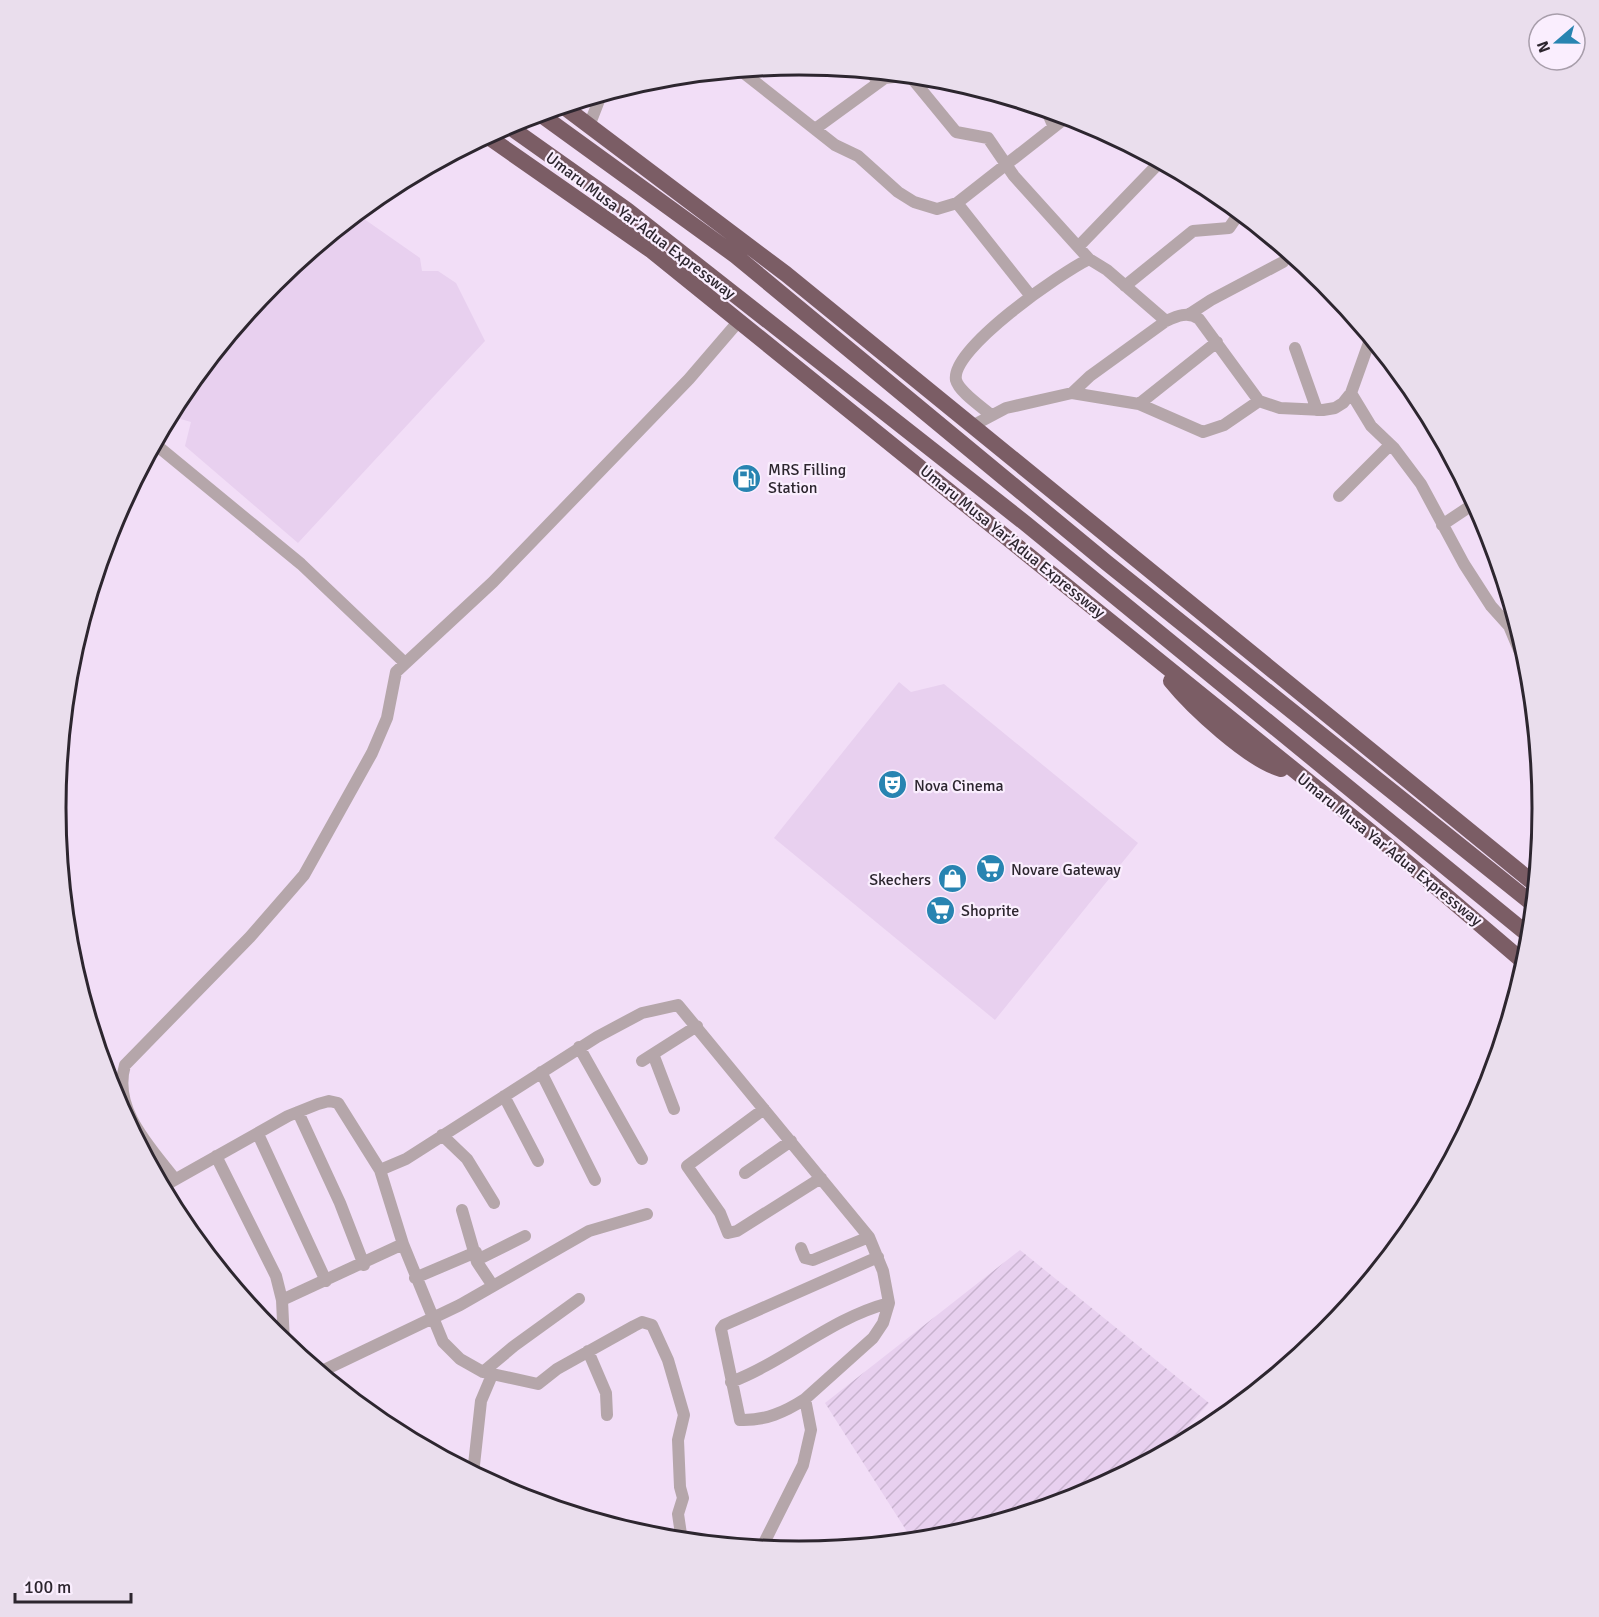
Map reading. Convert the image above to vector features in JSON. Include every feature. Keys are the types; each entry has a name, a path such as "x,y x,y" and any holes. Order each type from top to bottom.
{"highway":[{"path":"571,112 786,274 1430,798 1529,875"},
{"name":"Umaru Musa Yar'Adua Expressway","path":"548,120 736,256 1046,513 1527,901"},
{"name":"Umaru Musa Yar'Adua Expressway","path":"517,132 627,210 1034,531 1523,930"},
{"name":"Umaru Musa Yar'Adua Expressway","path":"496,142 555,181 652,251 1387,845 1518,957"},
{"path":"886,356 951,435"},
{"path":"847,409 926,446"},
{"path":"1046,513 1127,552"},
{"path":"1034,531 1088,602"},
{"path":"1430,798 1486,867"},
{"path":"1387,845 1466,885"}],"street":[{"path":"749,77 836,145 858,156 898,192 914,202 937,208 957,203 1057,122"},
{"path":"815,129 882,80"},
{"path":"917,85 956,132 988,138 1008,164 1014,176 1089,259 1107,270 1166,321"},
{"path":"589,126 598,104"},
{"path":"1051,120 1053,125"},
{"path":"1078,247 1155,167"},
{"path":"957,203 1030,296"},
{"path":"1125,286 1193,231 1229,228 1235,219"},
{"path":"991,415 957,385 957,368 961,359 1030,296 1089,259"},
{"path":"1072,393 1090,376 1166,321 1188,315 1211,300 1283,262"},
{"path":"1188,315 1198,319 1217,342 1259,401 1280,408 1317,410 1335,408 1343,403 1351,393 1368,346"},
{"path":"123,1090 125,1065 250,937 304,875 372,753 387,718 396,672 443,631 546,528 689,378 738,322"},
{"path":"1138,404 1217,342"},
{"path":"1295,348 1317,410"},
{"path":"972,426 1006,408 1072,393 1138,404 1203,432 1224,425 1259,401"},
{"path":"1351,393 1371,426 1390,445 1420,484 1491,606 1508,620"},
{"path":"1339,496 1390,445"},
{"path":"161,449 302,564 405,663"},
{"path":"1442,525 1468,508"},
{"path":"380,1170 406,1159 579,1047 642,1013 678,1005 869,1238 878,1257 888,1289 889,1303 883,1323 873,1338 806,1399 788,1410 765,1418 740,1420 721,1329 724,1325 878,1257"},
{"path":"642,1061 697,1026"},
{"path":"579,1047 642,1159"},
{"path":"653,1054 674,1109"},
{"path":"541,1072 595,1180"},
{"path":"504,1096 538,1161"},
{"path":"169,1182 298,1112 329,1101 338,1103 380,1170 403,1244 431,1318 442,1342 460,1359 488,1373 538,1384 588,1351 642,1322 649,1322 656,1331 684,1415 678,1440 680,1487 683,1498 678,1514 681,1532"},
{"path":"764,1109 687,1166 720,1213 724,1228 729,1233 737,1231 821,1178"},
{"path":"298,1112 340,1203 364,1265"},
{"path":"142,1134 174,1178"},
{"path":"258,1134 326,1281"},
{"path":"442,1136 467,1159 494,1203"},
{"path":"745,1173 791,1141"},
{"path":"216,1156 276,1276 282,1300 283,1329"},
{"path":"462,1210 476,1256 493,1286"},
{"path":"327,1369 493,1286 589,1231 647,1214"},
{"path":"415,1278 525,1236"},
{"path":"801,1248 805,1258 813,1260 869,1238"},
{"path":"282,1300 364,1265 403,1244"},
{"path":"474,1465 481,1401 488,1373 506,1352 579,1299"},
{"path":"731,1382 763,1370 862,1310 889,1303"},
{"path":"588,1351 606,1394 607,1415"},
{"path":"765,1541 803,1465 811,1430 806,1399"}],"shaded area":[{"path":"364,219 420,258 422,271 438,271 456,283 485,341 298,543 185,446 191,422 179,419 218,362 248,325 316,257"},
{"path":"899,682 911,692 944,684 1138,843 995,1020 774,838"},
{"path":"1020,1250 1209,1403 1180,1435 1124,1466 1080,1486 989,1517 908,1534 825,1403"}],"place":[{"name":"MRS Filling Station","path":"747,478"},
{"name":"Nova Cinema","path":"893,785"},
{"name":"Novare Gateway","path":"990,869"},
{"name":"Skechers","path":"952,879"},
{"name":"Shoprite","path":"940,910"}]}
